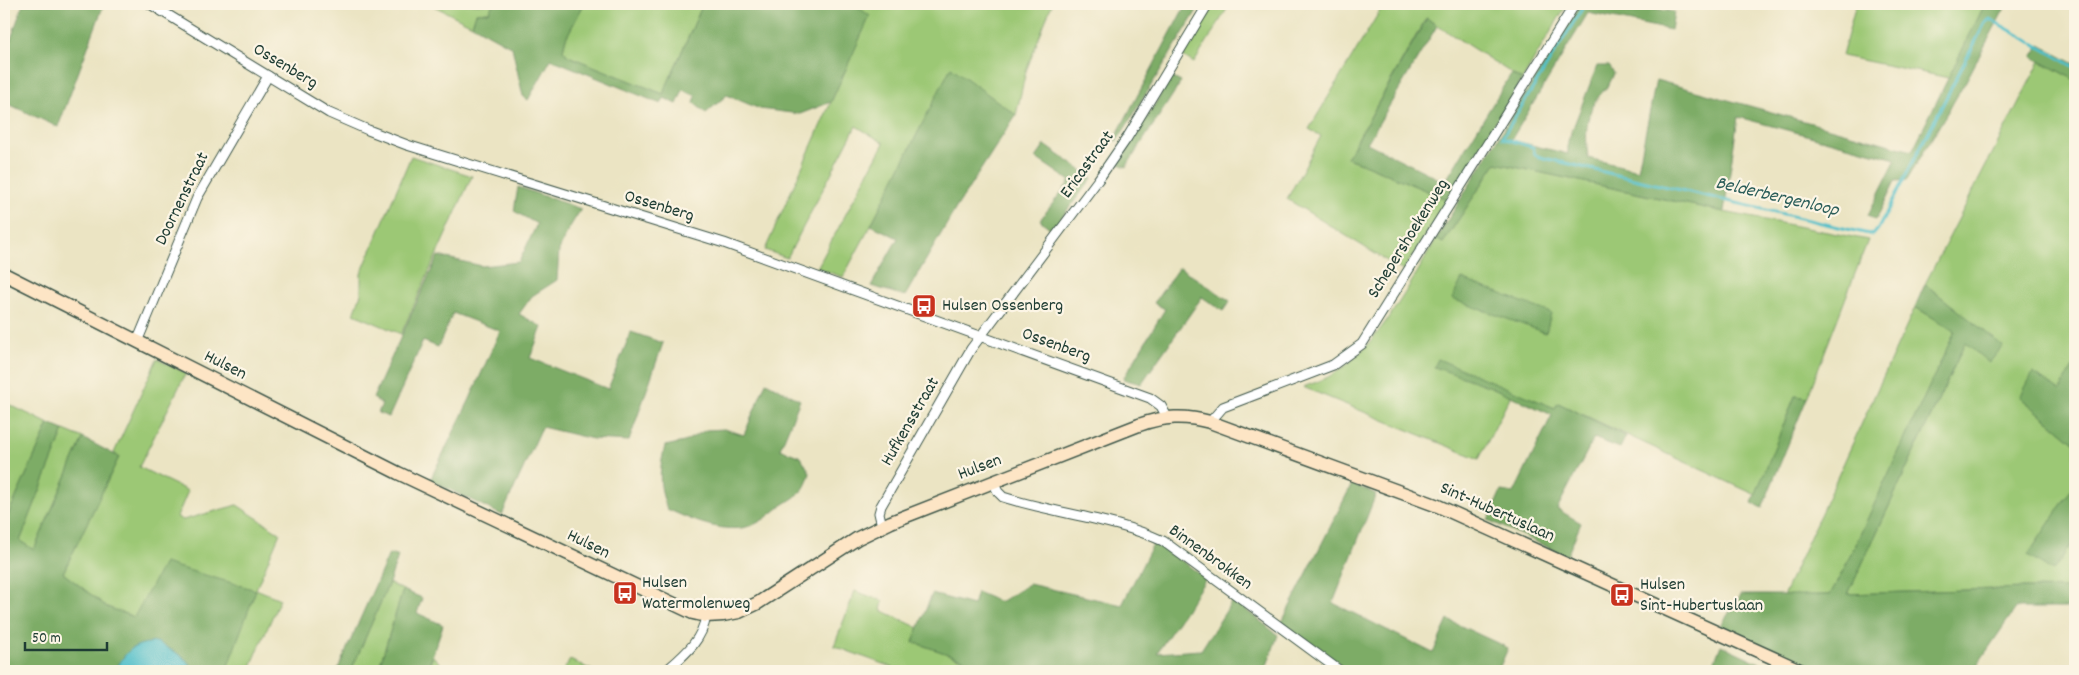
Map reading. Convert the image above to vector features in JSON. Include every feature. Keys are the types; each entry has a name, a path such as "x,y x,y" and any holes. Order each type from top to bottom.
{"street":[{"name":"Ossenberg","path":"150,4 166,8 268,76 345,121 407,145 724,243 1150,398 1161,406 1167,417"},
{"name":"Ericastraat","path":"981,336 1108,166 1208,4"},
{"name":"Schepershoekenweg","path":"1210,422 1222,407 1333,365 1362,344 1575,4"},
{"name":"Doornenstraat","path":"136,342 198,198 268,76"},
{"name":"Hulsen","path":"4,274 398,473 684,610 706,616 739,612 758,604 858,538 882,526 1139,424 1167,417"},
{"name":"Hufkensstraat","path":"882,526 879,513 881,506 971,349 981,336"},
{"name":"Sint-Hubertuslaan","path":"1167,417 1196,418 1210,422 1438,506 1802,671"},
{"name":"Binnenbrokken","path":"993,482 1003,497 1146,533 1163,541 1340,671"},
{"path":"666,671 686,654 699,638 706,616"}],"green space":[{"path":"23,4 104,4 58,127 4,102 4,59"},
{"path":"430,4 493,4 489,12 476,13 472,25"},
{"path":"493,4 584,4 566,38 563,50 568,56 663,94 703,4 854,4 870,16 831,102 800,114 760,109 727,95 706,113 694,103 696,96 683,90 677,104 664,98 661,104 551,59 528,100 523,96 512,47 472,25 476,13 489,12"},
{"path":"584,4 703,4 663,94 568,56 563,50 566,38"},
{"path":"854,4 1052,4 1026,71 1016,115 951,68 843,277 817,268 884,143 856,126 787,258 765,250 869,17"},
{"path":"1186,4 1201,4 1117,141 1114,140"},
{"path":"1215,4 1230,4 1194,63 1183,56"},
{"path":"1384,4 1567,4 1522,80 1426,18 1347,158 1448,200 1403,271 1287,199 1321,136 1309,129"},
{"path":"1581,4 1625,4 1674,12 1671,30 1588,13 1511,140 1568,154 1568,141 1597,66 1609,66 1614,73 1612,79 1593,106 1588,120 1588,158 1638,170 1656,80 1912,151 1985,4 2007,4 1966,81 1907,180 1895,181 1876,220 1868,215 1896,159 1738,117 1724,212 1496,163 1443,243 1436,239"},
{"path":"1856,4 1985,4 1949,78 1842,56"},
{"path":"1427,18 1437,26 1367,143 1445,182 1511,74 1522,80 1448,200 1347,158"},
{"path":"2040,45 2075,64 2075,80 2032,57"},
{"path":"2040,61 2075,80 2075,363 2060,391 2020,397 2075,443 2075,484 2029,555 2053,570 2075,539 2075,589 2026,588 1848,594 1965,343 2003,347 1925,284"},
{"path":"951,67 1016,115 956,208 905,296 871,286 898,238 871,225"},
{"path":"1171,77 1181,82 1126,167 1119,164"},
{"path":"1045,145 1092,178 1052,230 1040,220 1070,181 1036,158"},
{"path":"411,156 472,176 401,334 354,314 361,294 361,274"},
{"path":"1496,163 1724,212 1868,240 1807,398 1795,396 1756,495 1558,403 1555,408 1491,387 1511,395 1479,459 1303,387 1324,379 1350,362 1379,331 1405,293 1436,239 1443,243"},
{"path":"518,187 581,209 568,230 559,250 557,280 532,296 519,314 542,327 530,358 608,389 631,332 663,343 629,441 593,439 542,427 502,515 430,480 469,401 500,331 453,313 438,347 423,341 389,417 378,413 382,404 373,398 438,256 482,266 519,262 537,224 514,211"},
{"path":"1179,267 1230,301 1223,311 1202,297 1141,384 1123,379 1165,309 1154,303"},
{"path":"1462,279 1551,313 1546,333 1452,299"},
{"path":"1925,284 2003,346 1989,363 1965,343 1848,594 2026,588 2075,589 2075,608 2016,608 1973,671 1815,671 1719,628 1741,595 1830,595 1845,567 1955,331 1915,307"},
{"path":"1915,307 1956,331 1830,595 1783,596"},
{"path":"157,359 186,373 139,467 188,491 177,517 183,520 237,505 280,533 256,589 280,599 249,671 226,671 134,617 107,607 63,573 119,457 114,453"},
{"path":"1438,359 1555,408 1558,403 1626,436 1620,448 1594,438 1557,509 1581,523 1567,556 1488,520 1501,491 1514,493 1552,415 1491,387 1434,367"},
{"path":"2075,363 2075,443 2020,397 2033,373 2060,391"},
{"path":"766,382 800,400 780,449 801,457 810,473 803,490 762,520 748,527 725,528 713,526 667,509 660,478 665,446 684,442 706,430 724,429 744,435"},
{"path":"1795,396 1807,398 1762,508 1752,503"},
{"path":"4,402 49,424 4,524"},
{"path":"49,424 64,430 20,541 34,550 83,438 119,457 63,573 107,607 134,617 164,563 256,590 226,671 4,671 4,524"},
{"path":"64,430 83,438 34,550 20,541"},
{"path":"1352,484 1376,494 1333,603 1433,653 1448,620 1508,648 1498,671 1348,671 1281,624"},
{"path":"2075,484 2075,539 2053,571 2028,555"},
{"path":"1155,540 1206,579 1157,653 1201,650 1233,600 1278,635 1265,671 1172,671 1173,665 1139,671 971,671 974,663 913,642 932,594 973,605 977,592 1000,602 1029,584 1122,605"},
{"path":"389,554 398,556 389,583 351,671 337,671"},
{"path":"389,583 403,590 378,671 351,671"},
{"path":"403,590 422,598 417,613 443,625 427,671 378,671"},
{"path":"855,591 883,601 881,610 919,628 913,642 974,663 971,671 902,671 834,646"},
{"path":"1721,645 1777,671 1711,671"},
{"path":"433,656 448,671 427,671"},
{"path":"570,660 594,671 563,671"}],"water":[{"path":"157,642 182,656 196,671 115,671 131,649 141,644"}],"waterway":[{"name":"Belderbergenloop","path":"1585,4 1502,138 1533,147 1535,155 1544,158 1873,235 1878,229 1985,23 1990,19 2075,67"}],"place":[{"name":"Hulsen Ossenberg","path":"924,306"},
{"name":"Hulsen Watermolenweg","path":"625,593"},
{"name":"Hulsen Sint-Hubertuslaan","path":"1622,595"}]}
